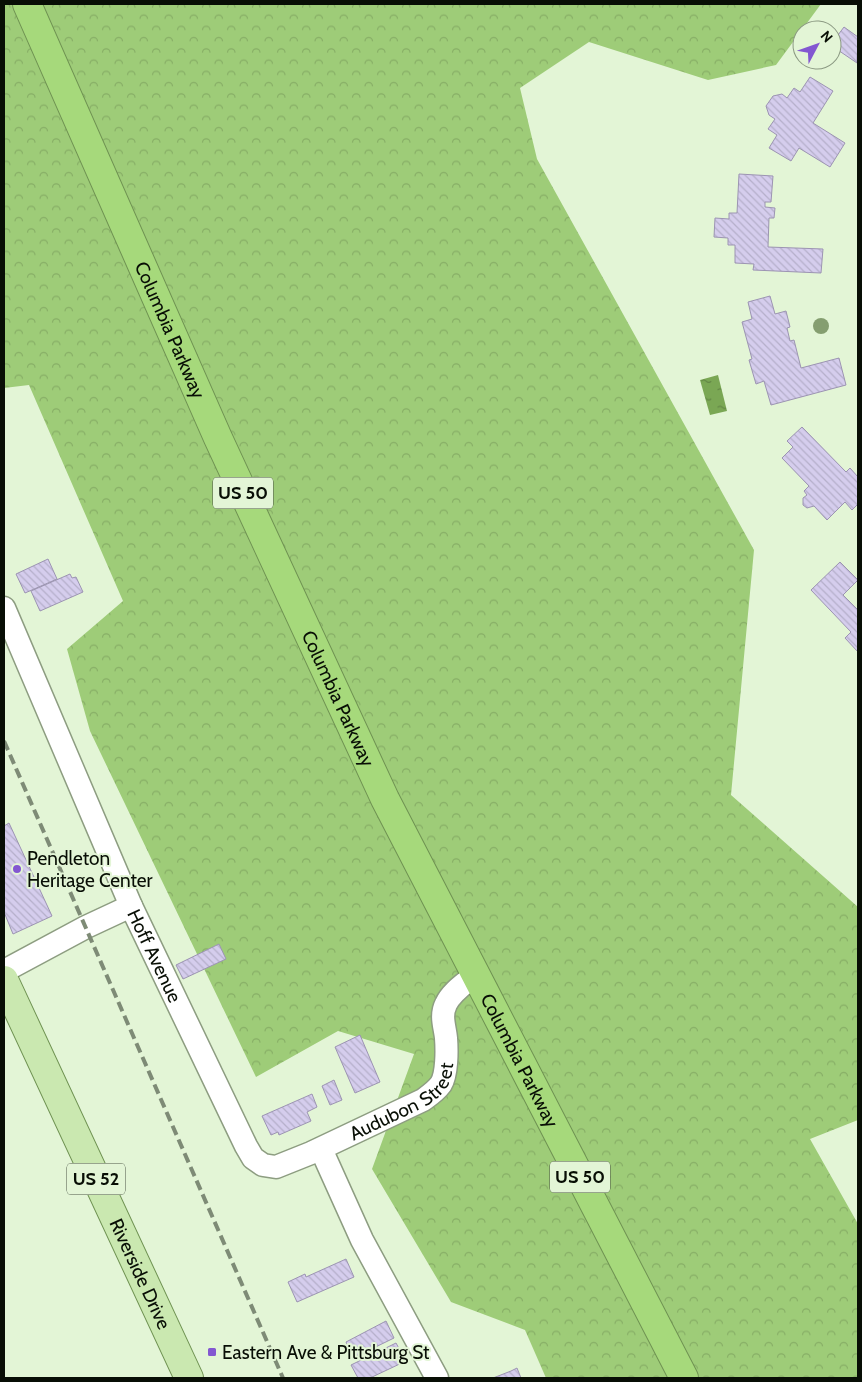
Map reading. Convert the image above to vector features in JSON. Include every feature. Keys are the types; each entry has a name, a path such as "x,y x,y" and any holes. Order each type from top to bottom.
{"highway":[{"name":"Columbia Parkway","path":"27,4 222,447 385,799 684,1378"}],"main road":[{"name":"Riverside Drive","path":"4,980 189,1378"}],"street":[{"name":"Hoff Avenue","path":"4,608 131,906 252,1158 263,1165 276,1167 316,1151"},
{"path":"4,971 86,927 131,906"},
{"name":"Audubon Street","path":"316,1151 423,1100 435,1092 442,1083 447,1058 446,1038 442,1020 445,1006 453,994 476,974"},
{"path":"316,1151 437,1378"}],"green space":[{"path":"4,4 821,4 809,20 792,20 792,43 776,65 708,80 589,42 520,88 537,159 754,550 731,795 858,907 858,1120 810,1139 858,1224 858,1378 546,1378 525,1330 451,1302 372,1169 414,1054 338,1031 256,1077 90,731 67,649 123,601 29,385 4,388"}],"water":[{"path":"718,375 727,411 710,415 700,380"}],"building":[{"path":"844,27 858,37 857,63 842,53 842,30"},
{"path":"810,77 833,91 813,123 845,143 830,167 799,148 791,161 769,148 777,135 768,129 775,119 769,115 766,106 773,96 782,94 787,98 794,88 800,92"},
{"path":"739,174 773,176 771,202 765,202 765,207 775,208 774,218 769,218 768,247 823,249 821,273 753,270 754,264 735,263 735,245 728,245 728,238 714,237 715,218 729,219 729,213 737,213"},
{"path":"770,296 775,314 786,311 790,327 787,328 790,341 794,340 801,368 839,358 846,385 771,405 764,381 756,384 749,360 752,359 742,322 752,319 748,302"},
{"path":"802,427 846,472 850,468 858,477 858,504 852,510 845,502 827,520 814,506 807,508 803,505 803,498 807,495 804,491 809,486 782,458 793,447 787,441"},
{"path":"48,559 57,579 25,593 16,574"},
{"path":"840,562 858,580 843,595 858,610 858,652 845,638 851,632 811,590"},
{"path":"70,574 72,578 76,577 83,592 40,611 31,591"},
{"name":"Pendleton Heritage Center","path":"9,823 52,916 13,934 4,912 4,826"},
{"path":"219,944 226,959 183,979 176,965"},
{"path":"360,1035 380,1082 355,1093 335,1047"},
{"path":"334,1080 342,1100 330,1105 322,1086"},
{"path":"312,1094 317,1107 307,1112 311,1121 279,1135 278,1132 271,1135 262,1116"},
{"path":"346,1259 354,1277 297,1302 288,1282 305,1274 306,1277"},
{"path":"386,1321 394,1338 353,1358 346,1342"},
{"path":"396,1343 406,1361 370,1378 358,1378 351,1365"},
{"path":"517,1368 521,1378 493,1378 511,1371"}],"railway":[{"path":"4,741 283,1378"}],"place":[{"name":"Pendleton Heritage Center","path":"17,869"},
{"name":"Eastern Ave & Pittsburg St","path":"212,1352"}]}
